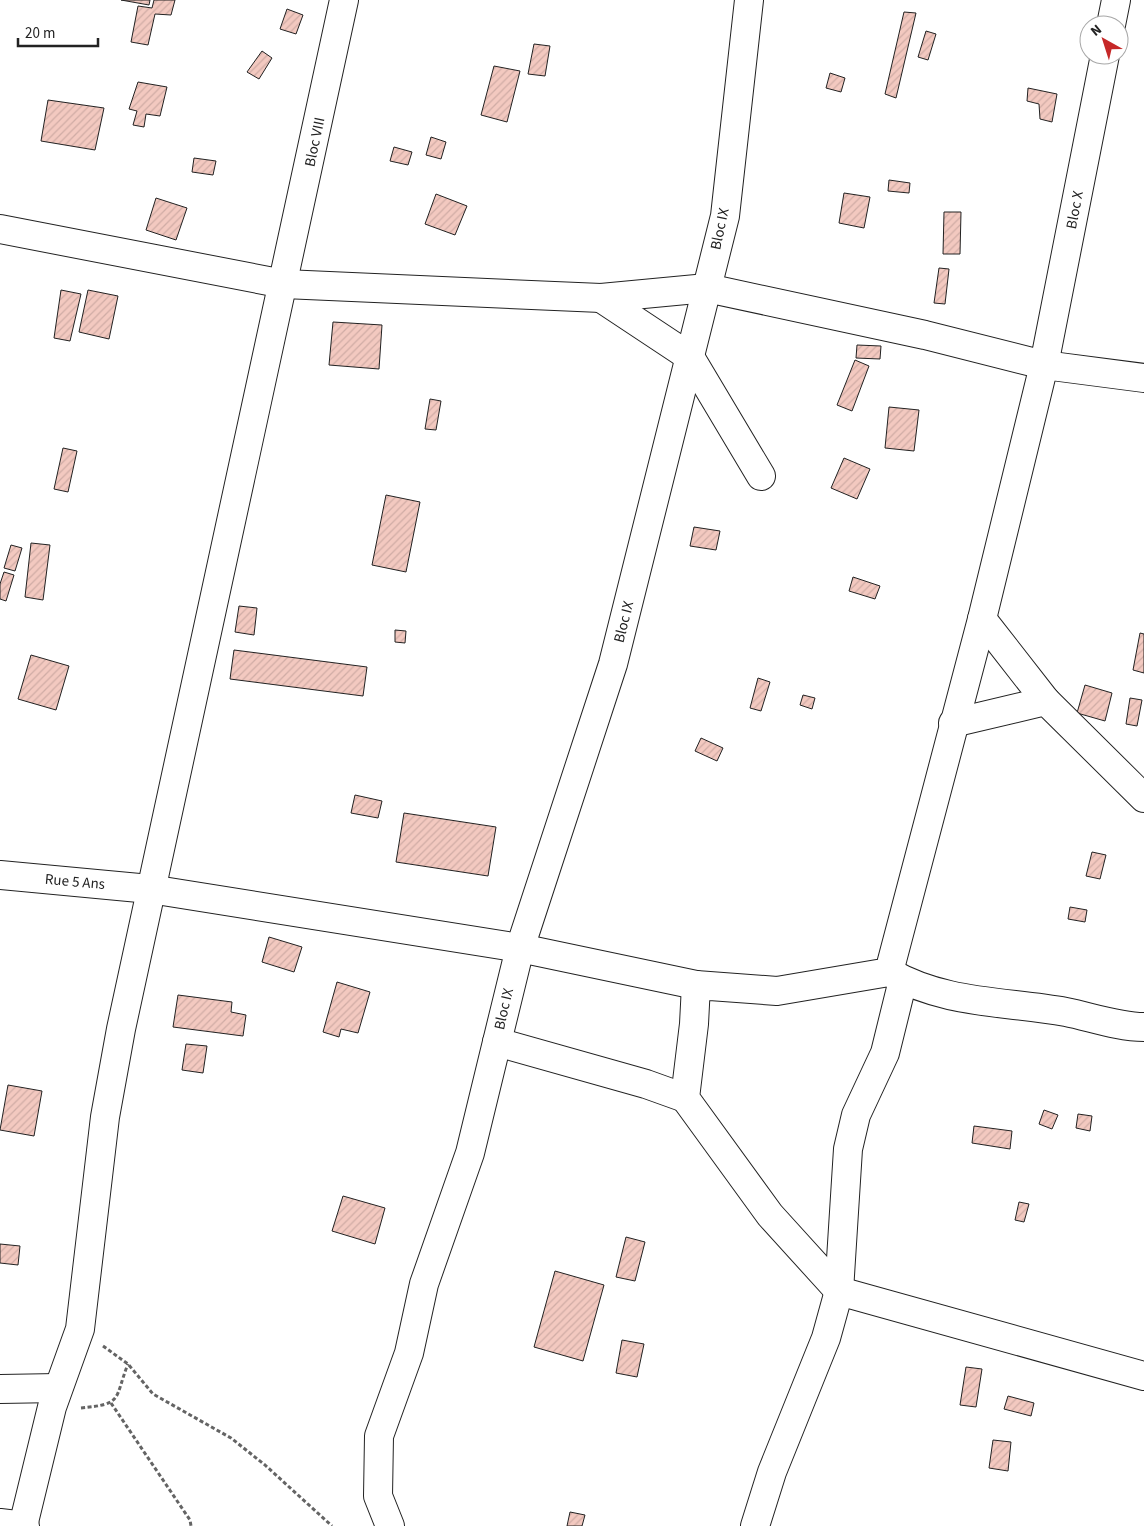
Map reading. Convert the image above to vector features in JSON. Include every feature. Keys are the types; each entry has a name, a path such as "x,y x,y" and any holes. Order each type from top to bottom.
{"street":[{"name":"Bloc VIII","path":"24,1526 58,1388 80,1329 105,1117 150,889 284,284 344,0"},
{"name":"Bloc IX","path":"685,1098 646,1084 497,1042 520,948 613,664 725,216 748,0"},
{"path":"1113,15 1116,0"},
{"name":"Bloc X","path":"755,1526 772,1472 826,1338 839,1291 848,1149 856,1115 884,1053 896,976 954,723 982,619 1044,365 1103,65"},
{"path":"0,229 284,284 601,298 707,288 925,335 1044,365 1144,378"},
{"path":"601,298 690,357 760,476"},
{"path":"982,619 1046,701 1144,798"},
{"path":"954,723 1046,701"},
{"name":"Rue 5 Ans","path":"0,875 150,889 520,948 696,985 776,991 869,973 896,976"},
{"path":"896,976 930,992 975,1001 1065,1012 1144,1028"},
{"path":"696,985 694,1024 685,1098 770,1215 839,1291 1144,1376"},
{"path":"390,1526 378,1496 379,1436 409,1353 424,1284 470,1153 497,1042"},
{"path":"0,1388 58,1388"},
{"path":"0,1523 24,1526"}],"path":[{"path":"80,1329 128,1364 153,1394 231,1438 265,1465 332,1526"},
{"path":"128,1364 120,1394 110,1404 190,1520 191,1526"}],"building":[{"path":"121,0 150,0 149,5"},
{"path":"154,0 175,0 171,15 155,14 148,45 131,42 138,6 152,8"},
{"path":"287,9 303,15 296,34 280,29"},
{"path":"904,12 916,13 896,98 885,94"},
{"path":"926,31 936,34 928,60 918,57"},
{"path":"534,44 550,46 545,76 528,74"},
{"path":"262,51 272,58 259,79 247,72"},
{"path":"494,66 520,71 507,122 481,115"},
{"path":"830,73 845,78 841,92 826,88"},
{"path":"138,82 167,87 160,116 146,114 144,127 133,125 137,111 129,109"},
{"path":"1028,88 1057,94 1052,122 1040,119 1039,104 1027,101"},
{"path":"48,100 104,108 95,150 41,141"},
{"path":"431,137 446,142 441,159 426,155"},
{"path":"394,147 412,152 408,165 390,161"},
{"path":"194,158 216,161 213,175 192,172"},
{"path":"889,180 910,183 909,193 888,191"},
{"path":"844,193 870,197 864,228 839,223"},
{"path":"436,194 467,206 455,235 425,224"},
{"path":"156,198 187,208 176,240 146,230"},
{"path":"944,212 961,212 960,254 943,254"},
{"path":"939,268 949,269 945,304 934,303"},
{"path":"61,290 81,294 70,341 54,338"},
{"path":"88,290 118,296 109,339 79,332"},
{"path":"333,322 382,325 379,369 329,365"},
{"path":"857,345 881,346 880,359 856,358"},
{"path":"855,360 869,366 852,411 837,405"},
{"path":"430,399 441,401 436,430 425,429"},
{"path":"889,407 919,410 914,451 885,448"},
{"path":"63,448 77,451 68,492 54,489"},
{"path":"844,458 870,469 857,499 831,488"},
{"path":"386,495 420,502 406,572 372,565"},
{"path":"694,527 720,531 716,550 690,546"},
{"path":"31,543 50,545 43,600 25,597"},
{"path":"11,545 22,548 15,571 4,568"},
{"path":"4,572 14,575 6,601 0,599 0,584"},
{"path":"853,577 880,586 875,599 849,591"},
{"path":"239,606 257,608 254,635 235,632"},
{"path":"395,630 406,631 405,643 395,642"},
{"path":"1140,633 1144,634 1144,673 1133,670"},
{"path":"234,650 367,667 363,696 230,679"},
{"path":"31,655 69,666 56,710 18,699"},
{"path":"758,678 770,682 761,711 750,708"},
{"path":"1085,685 1112,693 1105,721 1077,713"},
{"path":"803,695 815,698 812,709 800,705"},
{"path":"1130,698 1142,700 1137,726 1126,724"},
{"path":"701,738 723,748 717,761 695,751"},
{"path":"355,795 382,801 378,818 351,813"},
{"path":"404,813 496,827 488,876 396,862"},
{"path":"1092,852 1106,855 1100,879 1086,876"},
{"path":"1070,907 1087,910 1085,922 1068,919"},
{"path":"269,937 302,947 294,972 262,962"},
{"path":"337,982 370,992 358,1033 341,1029 339,1037 323,1032"},
{"path":"178,995 232,1002 231,1012 246,1015 243,1036 173,1027"},
{"path":"186,1044 207,1046 203,1073 182,1070"},
{"path":"8,1085 42,1091 34,1136 0,1130"},
{"path":"1044,1110 1058,1115 1052,1129 1039,1124"},
{"path":"1078,1114 1092,1116 1090,1131 1076,1128"},
{"path":"974,1126 1012,1131 1010,1149 972,1143"},
{"path":"343,1196 385,1208 375,1244 332,1231"},
{"path":"1019,1202 1029,1204 1024,1222 1015,1220"},
{"path":"626,1237 645,1242 635,1281 616,1277"},
{"path":"0,1244 20,1246 18,1265 0,1263"},
{"path":"555,1271 604,1285 583,1361 534,1347"},
{"path":"622,1340 644,1344 637,1377 616,1373"},
{"path":"966,1367 982,1369 976,1407 960,1405"},
{"path":"1008,1396 1034,1403 1031,1416 1004,1409"},
{"path":"993,1440 1011,1442 1008,1471 989,1468"},
{"path":"570,1512 585,1515 582,1526 567,1526"}]}
